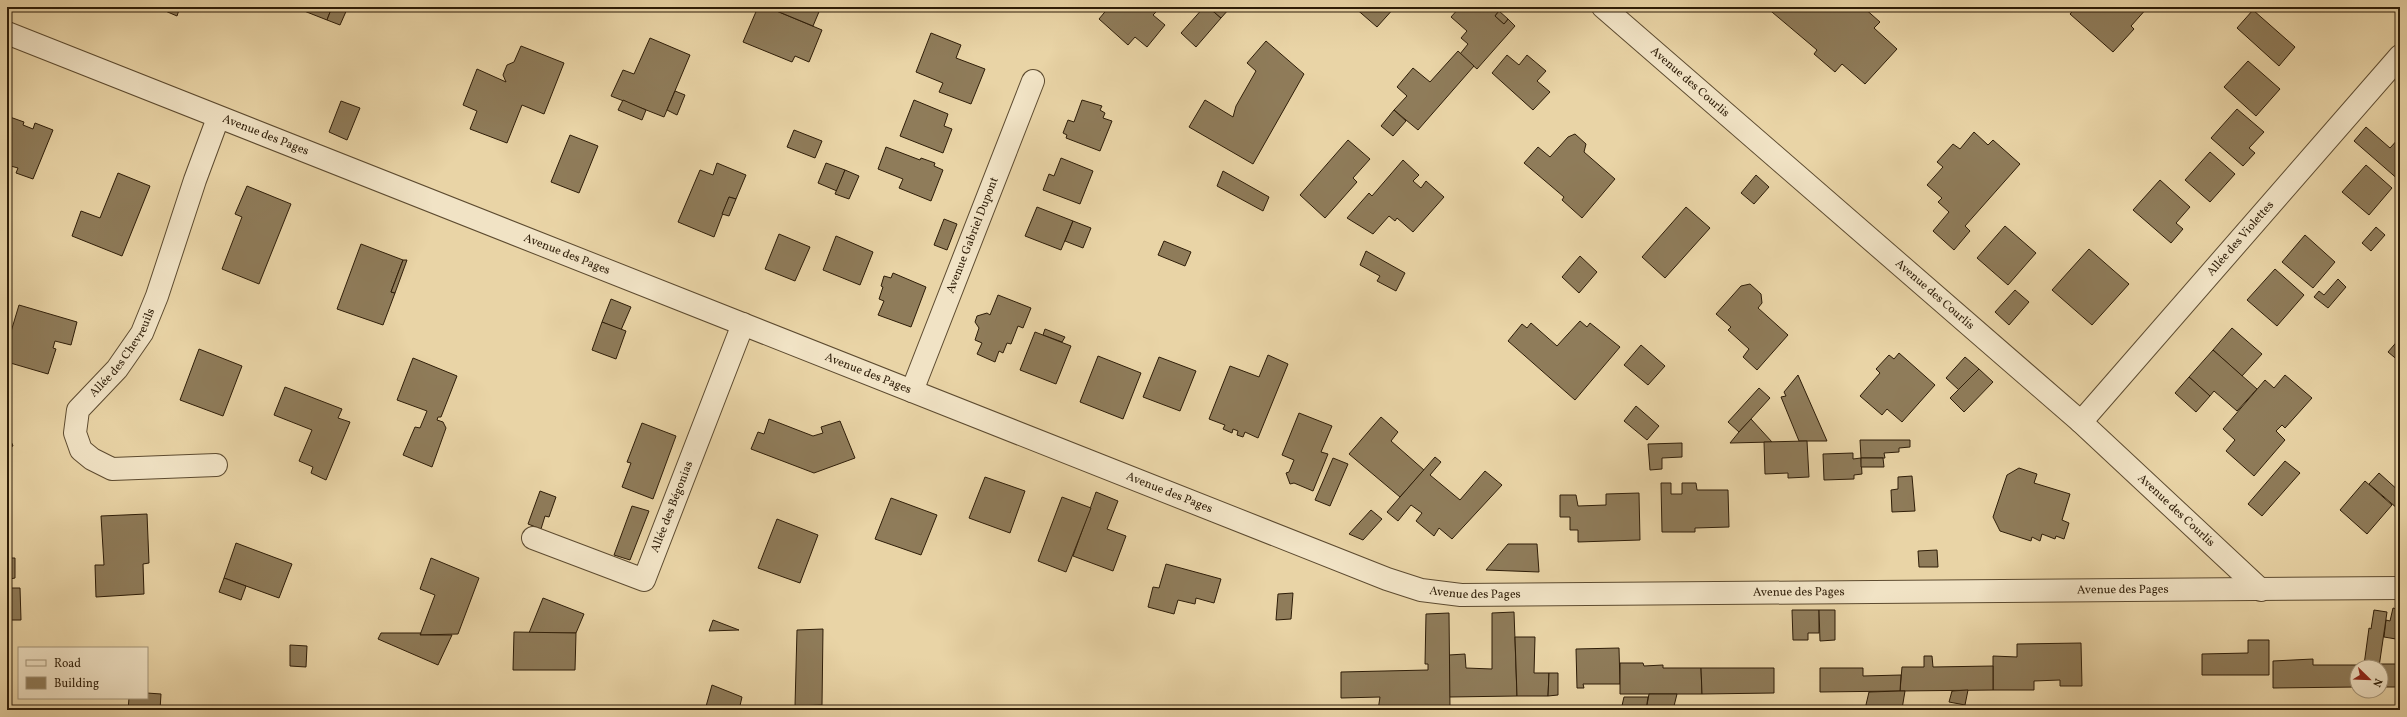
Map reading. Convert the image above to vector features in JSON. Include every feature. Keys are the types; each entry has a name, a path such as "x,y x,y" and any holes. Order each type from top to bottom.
{"street":[{"name":"Avenue des Courlis","path":"1603,7 2081,422 2260,590"},
{"name":"Avenue des Pages","path":"7,33 218,118 1379,576 1421,590 1462,595 2400,588"},
{"name":"Allée des Violettes","path":"2081,422 2400,56"},
{"name":"Avenue Gabriel Dupont","path":"912,391 1033,81"},
{"name":"Allée des Chevreuils","path":"216,465 112,469 92,459 81,450 75,433 78,410 117,369 142,333 157,296 195,180 218,118"},
{"name":"Allée des Bégonias","path":"533,538 644,580 743,324"}],"building":[{"path":"156,7 180,7 177,16"},
{"path":"294,7 332,7 327,20"},
{"path":"332,7 348,7 340,25 327,20"},
{"path":"758,7 767,7 822,30 809,62 795,56 792,62 743,42"},
{"path":"767,7 821,7 813,26"},
{"path":"1109,7 1154,7 1158,10 1153,15 1165,25 1147,47 1135,37 1128,45 1099,19"},
{"path":"1204,7 1208,7 1221,18 1196,47 1181,33"},
{"path":"1208,7 1227,7 1229,9 1221,18"},
{"path":"1354,7 1395,7 1377,27"},
{"path":"1460,7 1494,7 1499,11 1495,16 1504,24 1508,19 1515,26 1477,69 1460,54 1468,44 1461,38 1467,31 1451,17"},
{"path":"1766,7 1863,7 1880,22 1874,28 1897,49 1865,84 1842,64 1835,72 1814,54 1817,50"},
{"path":"2076,7 2148,7 2131,26 2134,29 2113,52 2070,14"},
{"path":"2253,10 2295,47 2279,66 2237,28"},
{"path":"1499,11 1508,19 1504,24 1495,16"},
{"path":"931,33 961,45 956,58 985,69 971,104 939,92 943,83 916,72"},
{"path":"650,38 690,55 664,117 611,96 623,70 634,74"},
{"path":"1266,41 1304,74 1253,164 1189,127 1205,100 1233,117 1236,106 1256,71 1247,63"},
{"path":"521,46 564,63 544,114 522,105 507,143 470,129 477,111 463,105 477,69 506,82 503,75 507,65 514,62"},
{"path":"1458,51 1474,66 1418,130 1394,110 1407,96 1397,87 1413,68 1430,82"},
{"path":"1507,55 1519,65 1527,55 1546,71 1537,81 1550,92 1533,110 1492,73"},
{"path":"2248,61 2280,89 2256,116 2224,87"},
{"path":"675,91 685,95 677,115 667,110"},
{"path":"623,100 646,110 642,120 618,110"},
{"path":"914,100 948,114 944,126 952,129 943,153 900,136"},
{"path":"1082,100 1102,106 1100,110 1105,113 1103,118 1112,121 1100,151 1066,138 1067,135 1063,133 1068,120 1074,122"},
{"path":"341,101 360,108 347,140 329,132"},
{"path":"2237,109 2264,132 2249,148 2255,153 2243,166 2211,138"},
{"path":"1394,110 1406,121 1393,136 1381,126"},
{"path":"7,116 24,122 23,125 33,129 35,123 53,130 33,179 16,173 18,168 7,165"},
{"path":"2366,127 2390,148 2400,137 2400,181 2354,141"},
{"path":"794,130 822,141 815,158 787,147"},
{"path":"1974,132 1988,145 1993,140 2020,164 1965,226 1970,231 1954,250 1933,231 1949,212 1938,202 1942,198 1927,185 1943,167 1937,162 1953,144 1960,149"},
{"path":"1575,134 1586,144 1584,152 1615,179 1582,218 1562,200 1564,197 1524,163 1538,147 1550,157 1568,137"},
{"path":"570,135 598,146 579,193 551,182"},
{"path":"1348,140 1370,159 1353,178 1357,182 1325,218 1300,195"},
{"path":"886,147 920,160 921,158 935,163 934,166 943,170 931,201 899,188 903,179 878,169"},
{"path":"2210,152 2235,174 2210,202 2185,180"},
{"path":"1061,158 1093,171 1080,204 1043,190 1049,174 1054,176"},
{"path":"1403,160 1419,175 1413,181 1421,188 1426,181 1444,197 1413,232 1397,218 1395,221 1389,216 1373,234 1347,218 1369,193 1372,196"},
{"path":"717,163 746,175 736,199 729,197 714,237 678,222 700,170 713,175"},
{"path":"826,163 845,170 837,191 818,183"},
{"path":"2366,165 2392,188 2369,215 2342,192"},
{"path":"845,170 859,176 849,199 835,194"},
{"path":"1223,171 1269,197 1263,211 1217,186"},
{"path":"118,173 150,186 122,256 72,236 81,211 100,218"},
{"path":"1756,175 1769,187 1754,204 1741,193"},
{"path":"2160,180 2190,207 2176,223 2183,229 2171,243 2133,210"},
{"path":"247,186 291,204 259,284 222,269 242,217 235,214"},
{"path":"729,197 736,199 729,216 722,214"},
{"path":"1037,207 1073,221 1061,250 1025,236"},
{"path":"1686,207 1710,228 1665,278 1642,257"},
{"path":"944,219 957,224 947,250 934,245"},
{"path":"1073,221 1091,228 1083,248 1065,241"},
{"path":"2005,226 2036,253 2008,285 1977,258"},
{"path":"2376,227 2385,235 2371,251 2362,243"},
{"path":"779,234 810,247 795,281 765,269"},
{"path":"2305,235 2335,262 2313,288 2282,262"},
{"path":"836,236 873,252 860,285 823,270"},
{"path":"1164,241 1191,252 1185,266 1158,255"},
{"path":"361,244 403,260 391,292 395,293 383,325 337,309"},
{"path":"2089,249 2129,284 2092,325 2052,290"},
{"path":"1366,251 1405,273 1396,291 1377,281 1380,276 1360,265"},
{"path":"1580,256 1597,272 1579,293 1562,277"},
{"path":"403,260 407,260 395,293 391,292"},
{"path":"2275,269 2304,295 2277,326 2247,300"},
{"path":"893,273 926,287 911,327 878,315 884,301 879,299 883,287 881,286 884,276 891,278"},
{"path":"2338,279 2346,287 2328,308 2314,297 2319,291 2324,295"},
{"path":"1750,284 1761,294 1762,303 1758,308 1788,335 1757,370 1743,357 1749,349 1728,330 1731,327 1716,314 1741,286"},
{"path":"2015,290 2029,302 2009,325 1995,312"},
{"path":"998,295 1031,308 1023,328 1018,326 1011,344 1007,343 1003,353 999,351 995,362 977,354 982,343 975,340 979,328 975,322 977,316 987,313 990,315"},
{"path":"611,299 631,307 621,330 602,322"},
{"path":"19,305 77,322 71,345 55,341 53,348 56,349 48,374 7,362 7,345"},
{"path":"1580,321 1587,327 1590,323 1620,347 1575,400 1508,341 1522,324 1527,328 1531,323 1557,346"},
{"path":"602,322 626,331 616,359 592,350"},
{"path":"2232,328 2262,354 2242,376 2213,350"},
{"path":"1045,329 1065,337 1062,342 1043,335"},
{"path":"1035,332 1071,346 1056,384 1020,370"},
{"path":"2400,338 2400,362 2388,352"},
{"path":"1641,345 1665,366 1648,385 1624,365"},
{"path":"199,349 242,366 223,416 180,400"},
{"path":"2213,350 2257,389 2237,411 2214,391 2210,396 2189,377"},
{"path":"1899,353 1935,385 1902,422 1887,409 1882,415 1860,396 1880,373 1876,369 1889,355 1894,359"},
{"path":"1268,355 1288,364 1258,438 1245,432 1243,437 1237,435 1238,431 1233,429 1232,433 1223,429 1225,425 1209,419 1230,366 1259,377"},
{"path":"1098,356 1141,373 1123,419 1080,402"},
{"path":"1159,357 1196,371 1180,411 1143,397"},
{"path":"1965,357 1979,369 1959,390 1946,378"},
{"path":"413,358 457,376 441,417 438,417 437,420 443,422 446,428 432,467 403,455 415,427 420,428 427,411 397,400"},
{"path":"1979,369 1993,382 1964,412 1950,398"},
{"path":"1798,375 1827,441 1799,441 1781,397 1786,396 1784,392"},
{"path":"2285,375 2312,398 2285,428 2282,425 2276,431 2285,440 2254,476 2226,451 2235,440 2223,429 2265,380 2274,388"},
{"path":"2189,377 2210,396 2196,412 2175,393"},
{"path":"285,387 342,409 338,418 350,422 326,480 311,473 313,467 299,461 312,430 274,415"},
{"path":"1759,388 1770,398 1739,432 1728,422"},
{"path":"1636,406 1659,426 1647,440 1624,421"},
{"path":"1299,413 1332,426 1321,452 1328,454 1313,491 1294,483 1290,484 1286,473 1289,472 1294,460 1282,455"},
{"path":"1381,417 1398,432 1391,441 1424,470 1400,497 1349,454"},
{"path":"769,419 813,436 823,433 821,427 840,421 855,458 814,473 751,449 758,432 764,434"},
{"path":"1751,419 1772,442 1730,443 1739,432"},
{"path":"642,423 676,436 653,499 622,487 631,463 627,462"},
{"path":"7,432 13,446 7,448"},
{"path":"1860,440 1910,440 1910,447 1899,448 1899,452 1884,453 1885,458 1861,458"},
{"path":"1807,441 1809,477 1788,478 1788,473 1765,474 1764,442"},
{"path":"1682,443 1682,457 1662,458 1662,469 1650,470 1648,444"},
{"path":"1853,453 1853,459 1861,458 1862,474 1854,475 1854,479 1824,480 1823,454"},
{"path":"1435,457 1441,462 1430,475 1460,500 1485,471 1502,485 1452,539 1439,528 1434,536 1416,521 1422,513 1411,505 1398,521 1387,512"},
{"path":"1333,458 1348,464 1330,506 1315,500"},
{"path":"1861,458 1883,458 1884,467 1861,467"},
{"path":"2285,461 2300,473 2262,516 2248,504"},
{"path":"2019,468 2037,474 2034,483 2070,494 2062,520 2069,523 2064,539 2056,536 2055,539 2042,534 2040,541 2032,537 2031,541 2000,531 1993,517 2007,475"},
{"path":"2379,473 2400,492 2400,507 2398,509 2369,484"},
{"path":"1912,476 1915,511 1892,512 1891,490 1898,489 1898,477"},
{"path":"985,477 1025,491 1010,533 969,518"},
{"path":"2365,481 2392,505 2367,534 2340,510"},
{"path":"1661,483 1671,483 1671,494 1682,494 1682,483 1696,483 1697,490 1728,490 1729,527 1695,528 1695,532 1662,532"},
{"path":"540,491 556,497 549,517 545,516 541,529 528,524"},
{"path":"1096,492 1118,501 1107,529 1126,536 1113,571 1073,556"},
{"path":"1639,493 1640,540 1578,542 1578,530 1570,530 1570,517 1560,517 1560,495 1576,495 1578,506 1606,505 1606,494"},
{"path":"1062,497 1091,508 1066,572 1038,561"},
{"path":"891,498 937,515 921,555 875,539"},
{"path":"632,506 649,511 630,560 614,555"},
{"path":"1371,510 1382,519 1363,540 1349,534"},
{"path":"147,514 149,563 143,564 144,594 96,597 95,565 104,565 101,516"},
{"path":"777,519 818,535 800,583 758,568"},
{"path":"236,543 292,564 279,598 224,578"},
{"path":"1508,544 1537,544 1539,572 1486,570"},
{"path":"1937,550 1938,567 1919,567 1918,551"},
{"path":"7,558 15,558 15,578 10,579 10,588 20,588 21,620 7,620"},
{"path":"431,558 479,578 458,634 420,635 435,595 420,589"},
{"path":"1166,564 1221,579 1214,603 1196,598 1195,604 1178,600 1174,614 1148,607 1153,587 1159,588"},
{"path":"224,578 246,586 241,600 219,592"},
{"path":"1293,593 1291,619 1276,620 1278,594"},
{"path":"543,598 584,614 576,633 529,633"},
{"path":"2393,608 2400,610 2396,639 2384,637 2386,620 2390,621"},
{"path":"1792,610 1819,610 1819,633 1808,633 1808,640 1793,640"},
{"path":"1819,610 1835,610 1835,640 1820,641"},
{"path":"2374,610 2387,612 2380,659 2365,659 2369,628 2371,629"},
{"path":"1514,612 1517,696 1449,697 1449,655 1465,654 1466,668 1492,669 1492,613"},
{"path":"1449,613 1450,709 1452,710 1378,710 1380,697 1341,698 1341,672 1428,670 1428,664 1425,664 1426,614"},
{"path":"713,620 739,630 709,631"},
{"path":"823,629 822,705 795,706 797,630"},
{"path":"514,632 576,633 575,670 513,670"},
{"path":"381,633 452,635 438,665 378,639"},
{"path":"1515,637 1535,637 1534,673 1549,673 1548,696 1517,696"},
{"path":"2248,640 2269,640 2269,675 2202,675 2202,654 2248,653"},
{"path":"2081,643 2082,686 2060,686 2060,680 2034,681 2034,690 1993,690 1993,656 2017,657 2017,644"},
{"path":"290,645 307,646 306,667 290,666"},
{"path":"1619,648 1620,684 1583,684 1584,688 1577,688 1576,649"},
{"path":"1924,656 1932,656 1933,667 1993,666 1993,690 1900,691 1902,667 1924,667"},
{"path":"2313,659 2313,665 2349,665 2349,687 2273,688 2273,661"},
{"path":"1620,663 1643,663 1644,666 1663,665 1663,668 1701,668 1702,694 1620,694"},
{"path":"2389,664 2400,664 2400,687 2389,687"},
{"path":"1701,668 1774,668 1774,693 1702,694"},
{"path":"1820,668 1863,668 1863,676 1901,675 1900,691 1820,692"},
{"path":"1549,673 1558,673 1558,695 1548,696"},
{"path":"712,685 742,697 739,710 705,710"},
{"path":"1968,690 1965,705 1949,702 1952,691"},
{"path":"1905,691 1902,709 1865,709 1869,692"},
{"path":"148,693 161,694 160,710 128,710 129,699 148,699"},
{"path":"1649,694 1677,694 1673,710 1646,710"},
{"path":"1624,697 1648,697 1646,710 1621,710"}]}
